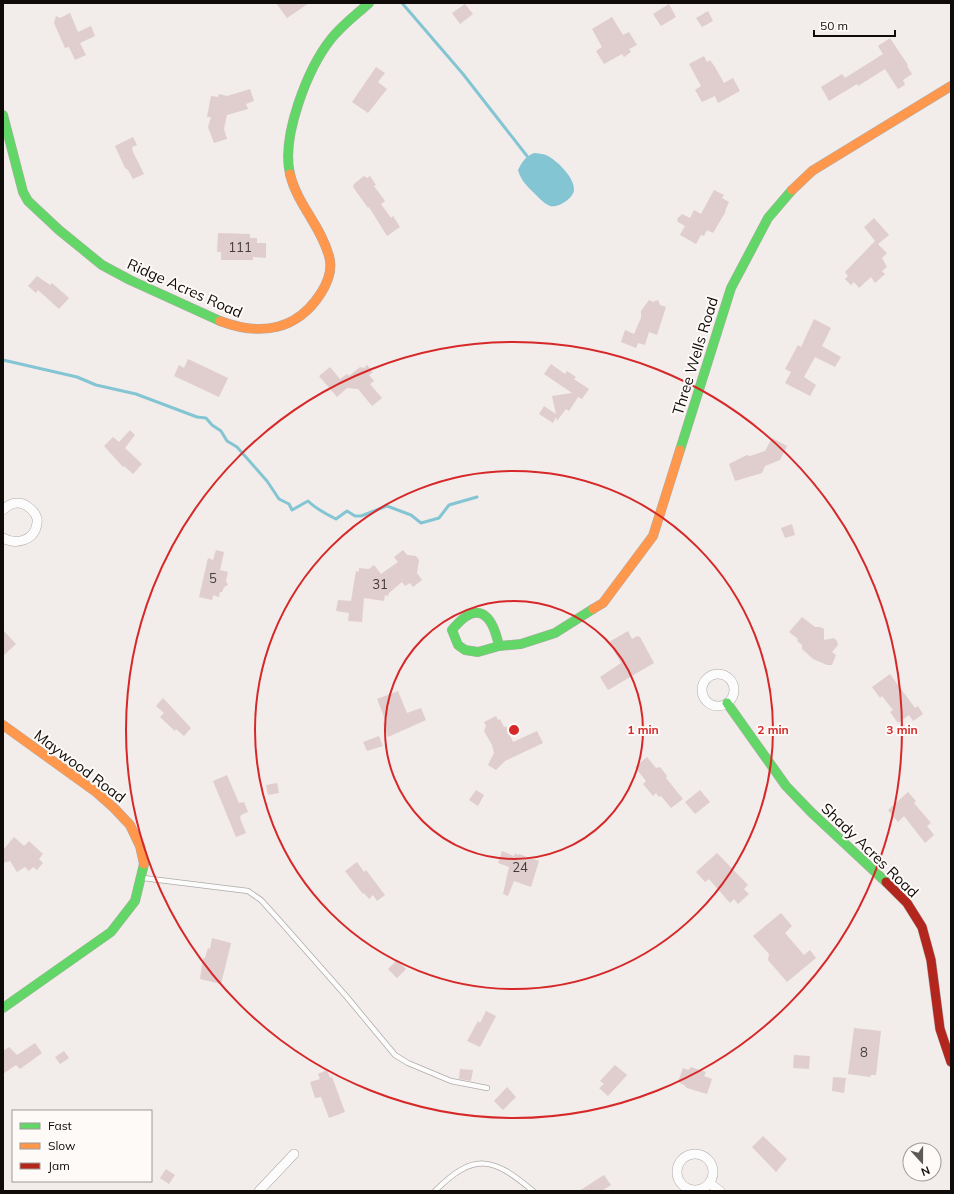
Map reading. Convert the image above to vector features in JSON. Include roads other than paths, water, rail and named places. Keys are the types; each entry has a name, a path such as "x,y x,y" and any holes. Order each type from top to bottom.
{"street":[{"name":"Ridge Acres Road","path":"3,115 23,192 28,201 89,255 136,284 169,297 227,325 253,331 280,326 306,313 314,303 328,278 332,265 328,251 297,194 288,172 287,160 289,145 300,100 312,71 327,45 341,29 369,3"},
{"name":"Three Wells Road","path":"499,646 497,632 488,617 479,613 469,613 460,619 452,630 458,645 464,650 478,652 499,646 522,644 555,633 603,604 653,536 731,288 768,218 797,184 812,171 951,86"},
{"path":"3,510 10,504 17,502 24,504 36,517 37,523 33,534 25,540 10,542 3,538"},
{"name":"Shady Acres Road","path":"727,704 786,786 811,812 901,896 914,912 927,943 939,1027 944,1048 951,1062"},
{"name":"Maywood Road","path":"3,725 96,792 114,808 130,825 140,846 144,866 135,901 111,932 3,1008"},
{"path":"259,1191 294,1154"},
{"path":"709,1183 720,1191"}],"lane":[{"path":"141,878 248,891 261,900 279,920 395,1055 408,1063 451,1081 487,1088"},
{"path":"435,1191 466,1166 478,1163 490,1164 510,1173 534,1191"}],"water":[{"path":"534,153 539,153 550,157 560,165 572,180 574,190 568,200 557,206 550,206 544,203 523,181 518,170 524,160"}],"waterway":[{"path":"402,3 463,74 527,156"},
{"path":"3,360 77,377 96,385 136,394 197,417 206,418 212,425 221,431 227,441 237,447 267,481 279,499 289,504 292,510 308,501 336,519 347,511 355,516 361,516 387,506 411,515 421,523 439,518 449,505 477,497"}]}
